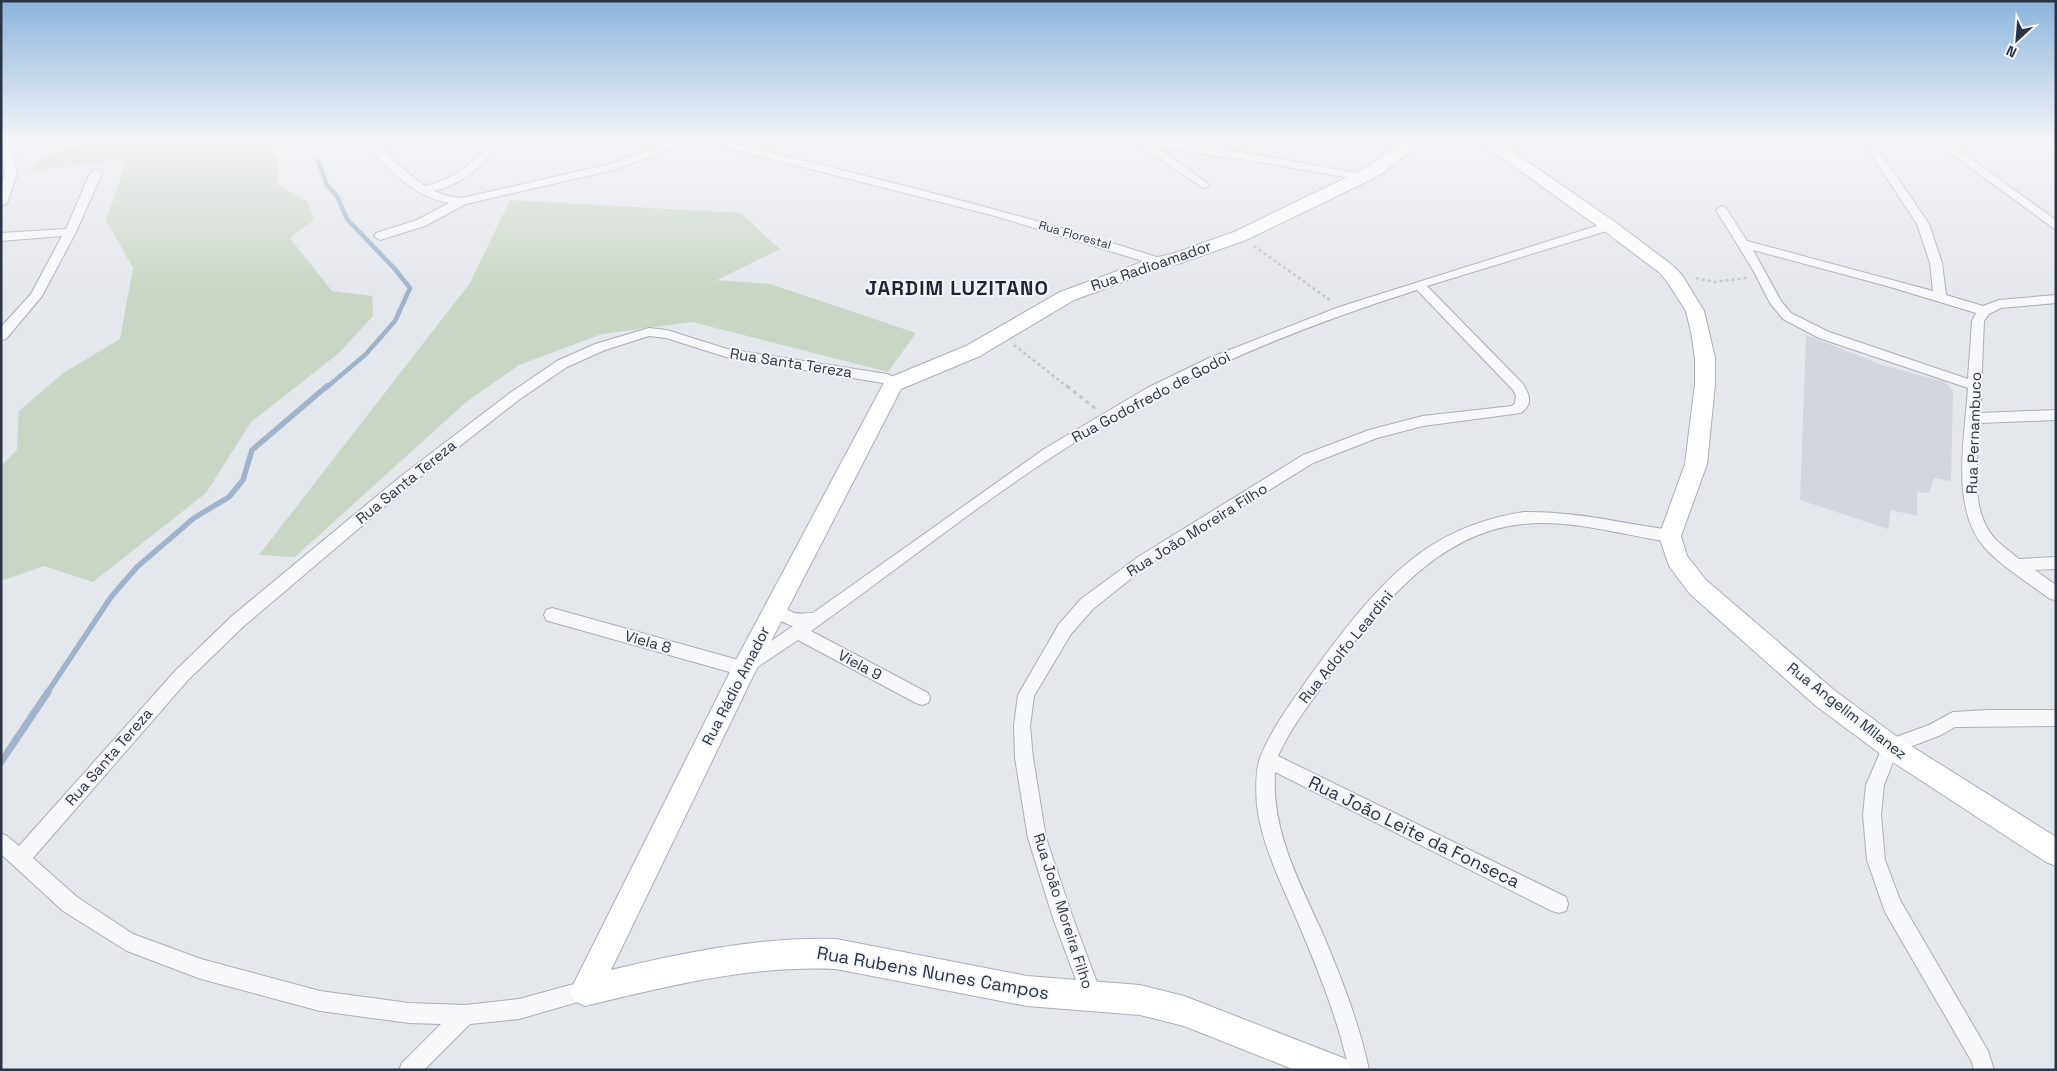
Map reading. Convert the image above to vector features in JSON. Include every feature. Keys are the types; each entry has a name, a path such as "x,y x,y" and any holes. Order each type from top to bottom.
{"street":[{"path":"1,203 5,190"},
{"path":"1,336 36,296 70,232 88,190"},
{"path":"423,190 450,202 511,190"},
{"name":"Rua Florestal","path":"910,190 1072,234 1159,262"},
{"name":"Rua Radioamador","path":"893,384 973,351 1067,296 1159,262 1175,259 1240,236 1335,190"},
{"path":"1557,190 1609,226 1669,272 1686,294 1695,311 1701,332 1705,375 1696,464 1670,536"},
{"path":"1900,190 1922,224 1936,263 1940,297"},
{"path":"2007,190 2056,226"},
{"path":"380,236 421,223 462,201"},
{"path":"1722,210 1759,270 1776,302 1787,316 1824,335 1976,386"},
{"name":"Rua Godofredo de Godoi","path":"744,669 1012,478 1091,425 1175,380 1233,353 1343,309 1609,226"},
{"path":"1,237 70,232"},
{"path":"1743,244 1984,310 1999,304 2056,299"},
{"name":"Rua João Moreira Filho","path":"1092,996 1063,918 1037,838 1024,758 1022,726 1026,695 1064,629 1087,604 1143,561 1308,459 1374,434 1423,421 1516,410 1522,405 1523,396 1518,387 1419,285"},
{"name":"Rua Pernambuco","path":"1984,310 1978,321 1975,418 1969,493 1974,513 1979,528 1990,543 2016,565 2056,594"},
{"name":"Rua Santa Tereza","path":"20,858 182,675 238,621 405,481 515,396 562,364 600,347 630,336 649,332 666,334 726,353 887,379 893,384"},
{"name":"Rua Rádio Amador","path":"585,991 744,669 893,384"},
{"path":"1975,418 2056,415"},
{"name":"Rua Adolfo Leardini","path":"1359,1070 1357,1056 1332,982 1273,839 1266,803 1268,760 1281,732 1322,672 1398,582 1430,554 1463,535 1502,521 1534,518 1570,519 1608,525 1637,533 1670,536"},
{"name":"Rua Angelim Milanez","path":"1670,536 1677,560 1698,587 1825,698 1891,747 2056,853"},
{"path":"2016,565 2056,563"},
{"path":"776,608 786,618 796,621 816,619"},
{"name":"Viela 8","path":"552,616 744,669"},
{"name":"Viela 9","path":"798,632 922,698"},
{"path":"1986,1066 1892,905 1876,860 1872,815 1875,785 1891,747 1935,730 1953,720 2056,718"},
{"name":"Rua João Leite da Fonseca","path":"1268,760 1559,904"},
{"name":"Rua Rubens Nunes Campos","path":"1,842 70,904 127,941 200,968 320,1001 408,1013 465,1015 519,1009 585,991 681,969 769,954 806,952 836,954 1027,991 1140,1000 1184,1011 1335,1070"},
{"path":"409,1070 465,1015"}],"path":[{"path":"1240,236 1343,309"},
{"path":"1669,272 1714,282 1748,278 1759,270"},
{"path":"1002,335 1106,417"}],"shaded area":[{"path":"1806,335 1882,365 1945,382 1953,392 1951,481 1934,478 1929,493 1917,492 1917,516 1891,510 1888,529 1800,500"}],"green space":[{"path":"116,190 287,190 308,202 314,220 290,238 332,291 372,296 373,316 339,353 251,422 206,493 93,582 44,566 1,581 1,466 17,450 19,411 63,373 120,339 133,268 106,220"},
{"path":"510,200 741,213 780,249 717,280 770,284 916,333 888,372 692,322 602,334 519,365 465,403 295,557 259,555 470,283"}],"waterway":[{"path":"326,388 366,354 395,321 410,288 394,268 347,219 337,196 332,190"},
{"path":"47,693 111,597 137,567 194,518 229,497 243,480 252,450 327,386"},
{"path":"1,762 48,692"}],"district":[{"name":"JARDIM LUZITANO","path":"957,288"}]}
